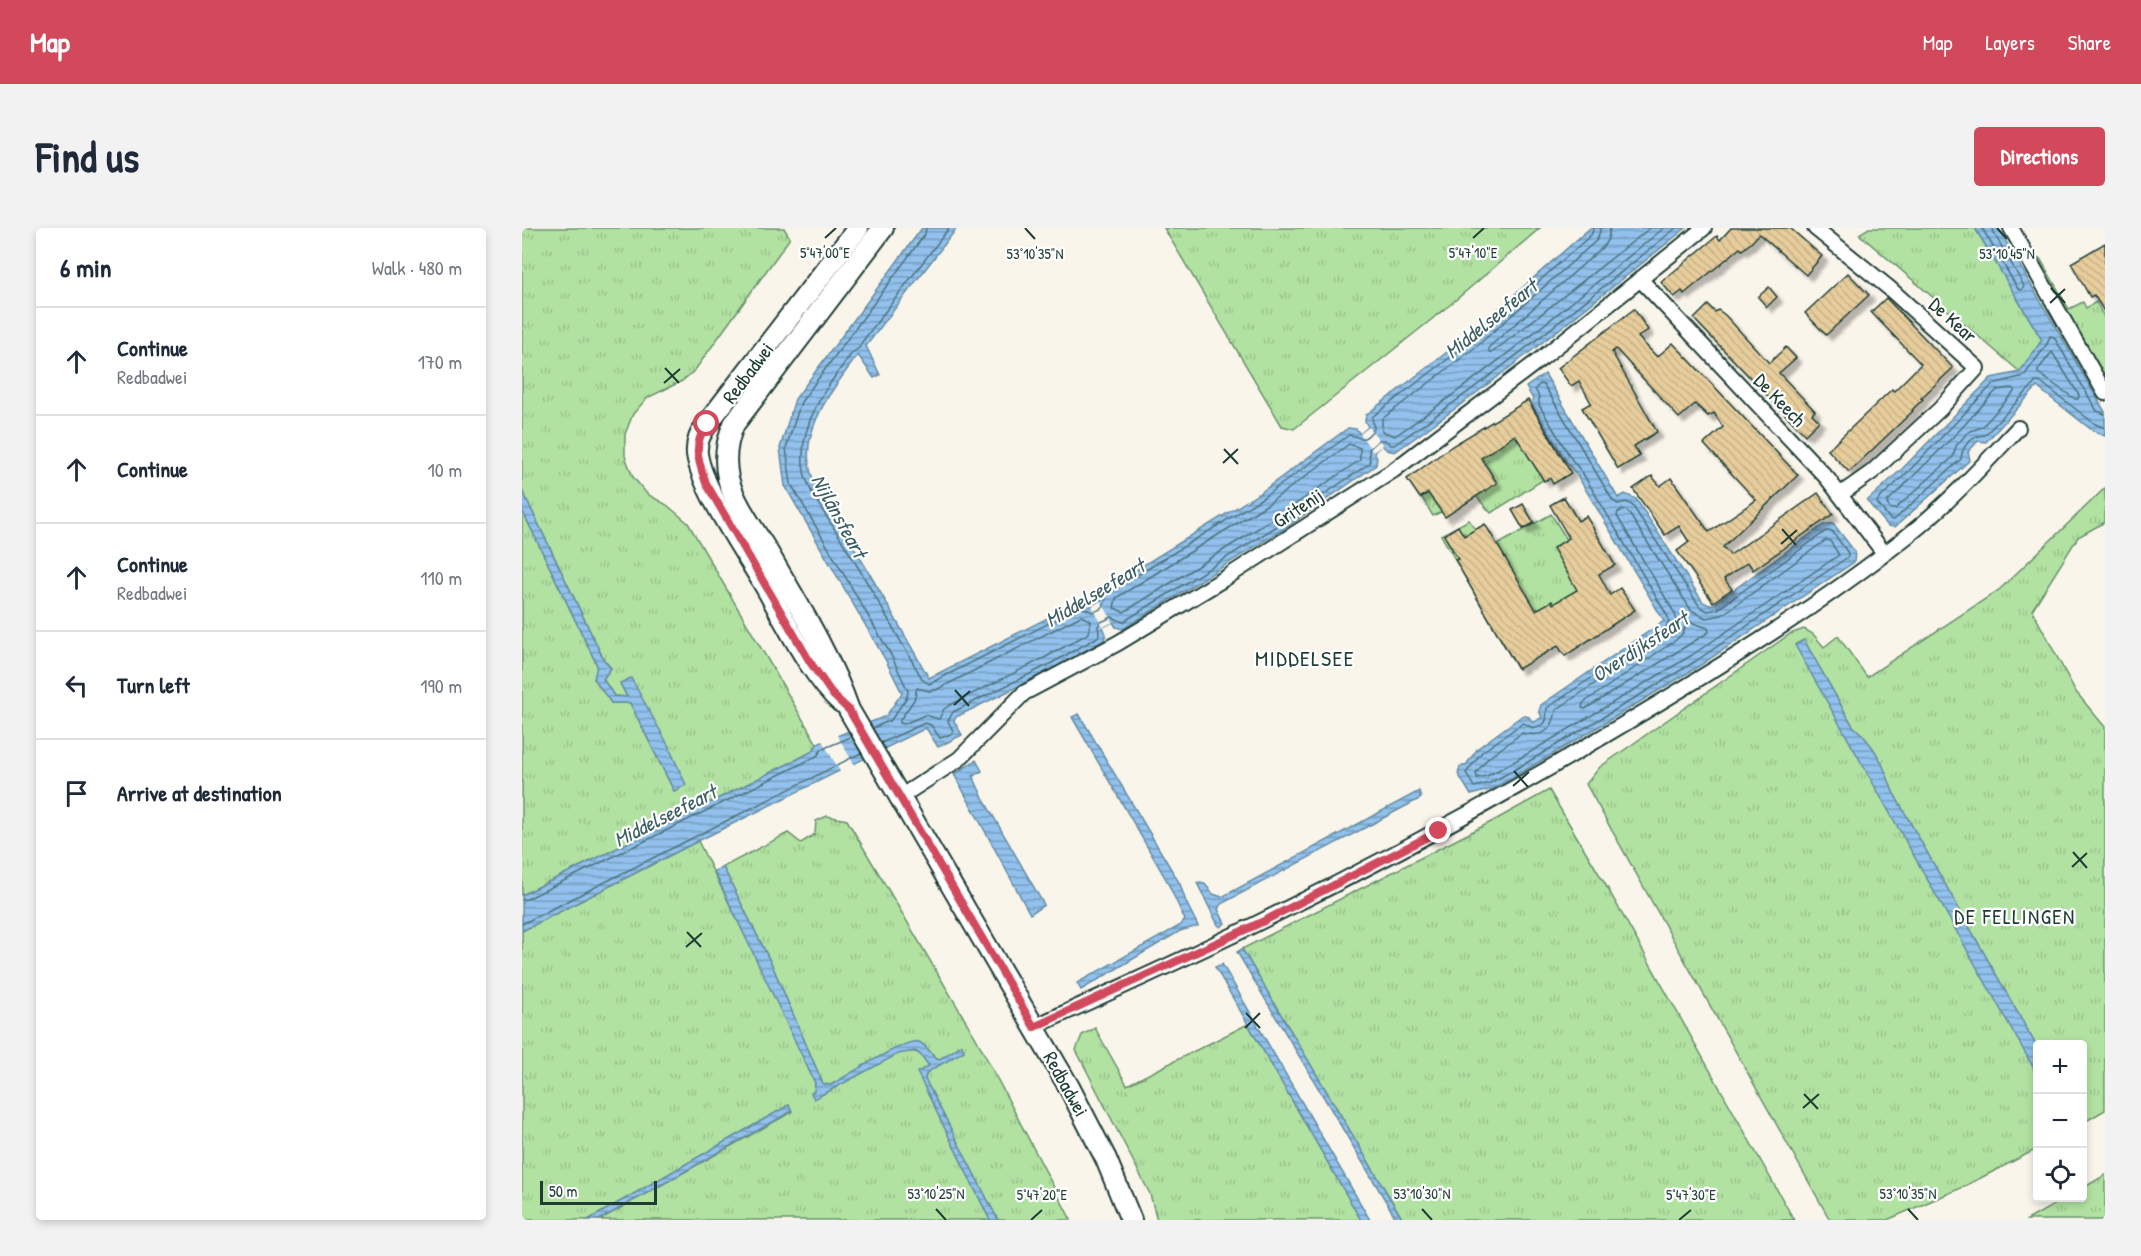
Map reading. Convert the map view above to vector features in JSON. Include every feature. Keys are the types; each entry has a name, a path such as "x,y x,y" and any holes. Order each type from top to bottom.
{"street":[{"name":"Redbadwei","path":"849,710 833,695 810,662 726,519 706,483 697,444 707,424 858,228"},
{"name":"Redbadwei","path":"883,228 742,411 728,436 726,450 728,480 826,654 849,710 1093,1131 1131,1220"},
{"name":"Gritenij","path":"900,797 959,759 1024,693 1118,643 1227,577 1394,470 1542,358 1704,228"},
{"name":"De Kear","path":"1815,228 1889,288 1977,368 1940,409 1872,472 1841,494"},
{"path":"2011,228 2105,393"},
{"name":"De Keech","path":"1640,279 1841,494 1884,553"},
{"path":"1034,1027 1264,921 1447,826 1563,761 1696,681 1804,612 1911,533 1955,494 2018,428"}],"green space":[{"path":"522,228 784,228 790,238 695,370 682,381 647,398 633,414 625,434 625,456 633,477 647,494 667,505 688,523 817,744 813,751 796,760 522,895 522,510 597,665 611,703 630,703 674,791 686,785 620,683 627,697 614,696 603,679 611,668 604,660 522,490"},
{"path":"1164,228 1540,228 1451,304 1294,429 1282,426"},
{"path":"1869,228 1975,228 2042,340 2020,372 1859,234"},
{"path":"2040,258 2069,309 2083,302 2086,308 2096,302 2105,319 2105,386 2036,260"},
{"path":"1531,404 1568,464 1491,513 1475,495 1433,516 1411,480"},
{"path":"2105,488 2105,522 2078,537 2032,610 2076,692 2105,727 2105,1110 2087,1121 2087,1040 2033,1040 1893,792 1878,756 1868,741 1853,726 1804,640 1796,644 2033,1065 2033,1151 1961,1188 1887,1220 1830,1220 1586,784 1600,767 1790,634 1804,629 1813,634 1824,647 1838,636 1867,677 1999,590"},
{"path":"1551,514 1614,615 1559,640 1516,666 1441,535 1469,520 1488,546 1494,547"},
{"path":"1549,790 1608,889 1794,1220 1403,1220 1242,949 1495,820"},
{"path":"827,816 847,820 977,1040 1071,1220 998,1220 925,1079 929,1071 964,1051 962,1046 940,1059 924,1046 899,1046 831,1085 823,1084 772,965 723,867 788,833 801,843 815,834 816,821"},
{"path":"698,841 764,973 815,1083 814,1099 898,1053 916,1052 919,1054 929,1066 918,1073 990,1220 599,1220 792,1112 789,1105 588,1220 522,1220 522,931"},
{"path":"1248,1024 1361,1220 1157,1220 1150,1194 1076,1050 1082,1035 1095,1028 1127,1085"},
{"path":"2105,1175 2105,1220 2027,1220 2059,1202 2087,1202 2087,1186"}],"water":[{"name":"Middelseefeart","path":"922,228 957,228 866,346 880,375 874,378 858,355 823,406 816,420 808,449 811,474 819,493 858,554 929,678 1081,601 1090,603 1092,606 1101,601 1100,592 1260,493 1348,428 1356,429 1360,434 1368,427 1365,421 1366,415 1469,335 1590,228 1686,228 1542,343 1395,452 1387,450 1382,445 1374,452 1377,457 1376,465 1285,528 1123,629 1116,627 1113,622 1103,627 1106,634 1104,640 1053,669 956,717 954,721 962,735 938,747 926,728 522,931 522,895 796,760 813,751 817,744 886,716 902,693 885,659 785,486 780,448 795,399"},
{"path":"1975,228 1998,228 2105,412 2105,436 2092,430 2037,387 1986,442 1978,441 1968,452 1970,460 1895,527 1888,526 1867,501 1903,468 1991,378 2020,372 2042,340"},
{"name":"Overdijksfeart","path":"1545,374 1618,498 1625,494 1636,499 1703,602 1709,605 1714,604 1823,525 1833,523 1855,552 1854,562 1699,666 1524,771 1492,789 1471,795 1458,774 1460,767 1466,765 1478,748 1523,715 1529,717 1533,723 1542,717 1539,711 1541,705 1664,621 1577,475 1531,404 1533,399 1526,387"},
{"path":"522,490 604,660 611,668 603,679 614,696 627,697 620,683 631,678 667,743 686,785 674,791 630,703 611,703 594,679 597,665 522,510"},
{"path":"1804,640 1853,726 1868,741 1878,756 1893,792 2033,1040 2033,1067 1795,645"},
{"path":"1079,714 1180,884 1198,926 1180,931 1081,990 1077,983 1181,925 1185,920 1166,879 1072,717"},
{"path":"976,760 982,771 973,776 983,798 1044,905 1030,914 954,774"},
{"path":"1419,791 1421,798 1221,904 1218,909 1225,923 1221,927 1218,925 1197,883 1204,883 1213,894 1222,897"},
{"path":"723,867 772,965 823,1084 831,1085 890,1051 912,1042 922,1043 936,1058 940,1059 962,1045 964,1051 929,1071 925,1079 998,1220 990,1220 917,1072 929,1066 915,1051 898,1054 814,1099 811,1093 814,1091 815,1083 714,871"},
{"path":"1242,949 1403,1220 1397,1220 1237,952"},
{"path":"1222,964 1370,1220 1361,1220 1215,967"},
{"path":"789,1105 792,1111 599,1220 588,1220"}],"pier":[{"path":"1369,427 1383,445 1373,452 1360,434"},
{"path":"1101,601 1113,622 1103,627 1092,606"},
{"path":"836,733 855,766 841,773 821,739"}],"building":[{"path":"1731,228 1790,228 1822,256 1806,275 1759,234 1742,250 1740,248 1684,294 1682,291 1674,297 1661,282 1717,236 1720,240"},
{"path":"2105,243 2105,313 2094,295 2090,297 2071,263"},
{"path":"1848,273 1869,295 1826,335 1805,313"},
{"path":"1769,287 1777,297 1767,307 1758,297"},
{"path":"1886,298 1953,368 1921,398 1923,399 1913,411 1849,472 1828,450 1921,364 1871,312"},
{"path":"1708,305 1715,312 1718,310 1725,315 1769,363 1786,347 1796,358 1779,373 1815,411 1812,414 1819,421 1805,435 1694,319"},
{"path":"1634,309 1648,330 1638,337 1657,357 1673,343 1798,475 1723,547 1730,555 1818,493 1833,514 1753,570 1748,562 1724,579 1732,589 1713,602 1677,551 1689,542 1679,526 1665,535 1633,489 1652,476 1660,486 1671,478 1709,532 1756,500 1704,444 1723,427 1714,413 1708,416 1695,404 1679,418 1616,349 1612,352 1657,432 1634,446 1640,456 1618,469 1582,408 1591,403 1579,381 1571,386 1558,368"},
{"path":"1528,400 1571,473 1553,484 1550,478 1544,481 1515,435 1481,458 1497,483 1445,517 1428,493 1420,498 1407,479 1452,446"},
{"path":"1564,497 1578,521 1586,516 1615,565 1599,574 1610,595 1620,588 1635,610 1565,656 1558,646 1518,669 1455,560 1458,559 1444,535 1458,526 1464,536 1485,524 1536,610 1552,601 1553,604 1577,590 1553,548 1569,538 1550,505"},
{"path":"1523,504 1534,523 1523,529 1512,510"}],"district":[{"name":"MIDDELSEE","path":"1305,658"},
{"name":"DE FELLINGEN","path":"2015,917"}],"route":[{"path":"707,424 697,444 706,483 810,662 833,695 849,710 1034,1027 1264,921 1439,831"}],"water label":[{"name":"Nijlânsfeart","path":"839,516"}]}
